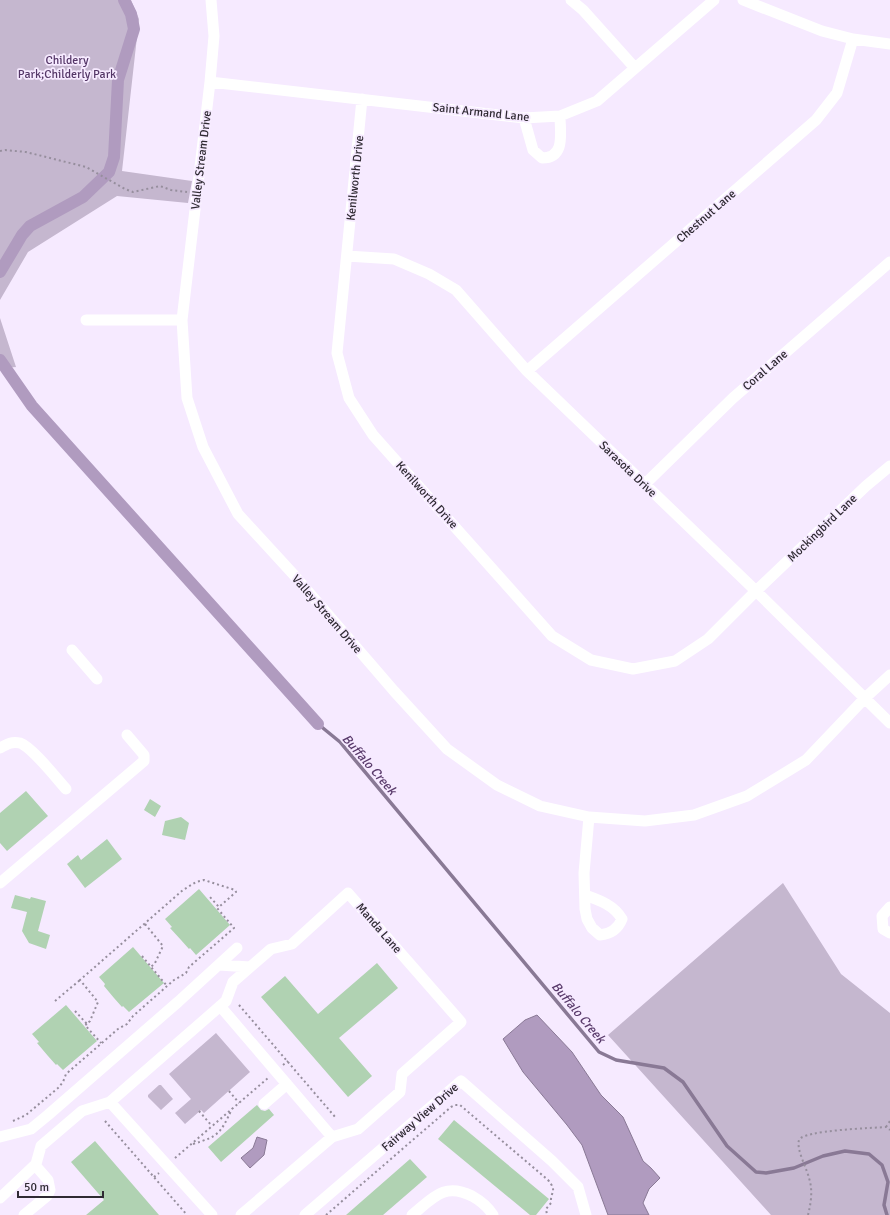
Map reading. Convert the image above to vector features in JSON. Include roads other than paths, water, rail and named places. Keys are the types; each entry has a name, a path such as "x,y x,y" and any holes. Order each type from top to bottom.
{"street":[{"name":"Valley Stream Drive","path":"211,0 214,36 210,82 182,320 187,398 203,447 238,514 294,575 447,749 497,785 540,806 589,817 645,821 694,815 747,796 806,760 865,698 890,675"},
{"path":"571,0 583,10 635,68"},
{"name":"Saint Armand Lane","path":"210,82 524,118 560,116 596,101 714,0"},
{"path":"743,0 822,31 853,39 890,44"},
{"name":"Chestnut Lane","path":"527,371 816,120 837,93 853,39"},
{"name":"Kenilworth Drive","path":"362,99 337,352 349,398 373,435 552,636 591,660 633,669 675,661 708,639 756,591"},
{"path":"524,118 533,150 542,158 548,158 555,154 561,141 560,116"},
{"name":"Sarasota Drive","path":"347,256 394,259 429,274 456,290 527,371 756,591 890,724"},
{"name":"Coral Lane","path":"644,485 733,398 890,262"},
{"path":"86,320 182,320"},
{"name":"Mockingbird Lane","path":"756,591 866,486 890,466"},
{"path":"72,650 97,679"},
{"path":"0,883 144,761 144,755 127,735"},
{"path":"0,748 8,743 15,742 22,744 30,749 66,789"},
{"path":"585,895 584,873 589,817"},
{"name":"Manda Lane","path":"0,1198 35,1165 41,1146 82,1111 110,1102 226,1001 233,982 271,948 292,944 348,893 461,1022 402,1074 400,1092 358,1129 332,1137 242,1215"},
{"path":"890,907 882,916 884,929 890,933"},
{"path":"0,1137 31,1129 78,1090 237,948"},
{"path":"219,965 250,967"},
{"path":"220,1006 332,1137"},
{"name":"Fairway View Drive","path":"305,1215 461,1081 552,1160 578,1187 586,1215"},
{"path":"264,1104 287,1084"},
{"path":"110,1102 212,1215"},
{"path":"24,1215 47,1196 50,1190 48,1180 35,1165"},
{"path":"412,1215 438,1194 455,1190 464,1192 484,1204 493,1215"}],"waterway":[{"path":"0,272 22,235 30,226 83,197 109,172 114,157 118,80 134,29 131,14 124,0"},
{"path":"0,360 32,406 318,724"},
{"name":"Buffalo Creek","path":"318,724 340,742 599,1052 616,1060 664,1068 683,1082 727,1146 756,1172 766,1173 794,1168 823,1156 845,1151 869,1154 882,1165 888,1182 884,1205 887,1215"}],"park label":[{"name":"Childery Park;Childerly Park","path":"67,67"}]}
